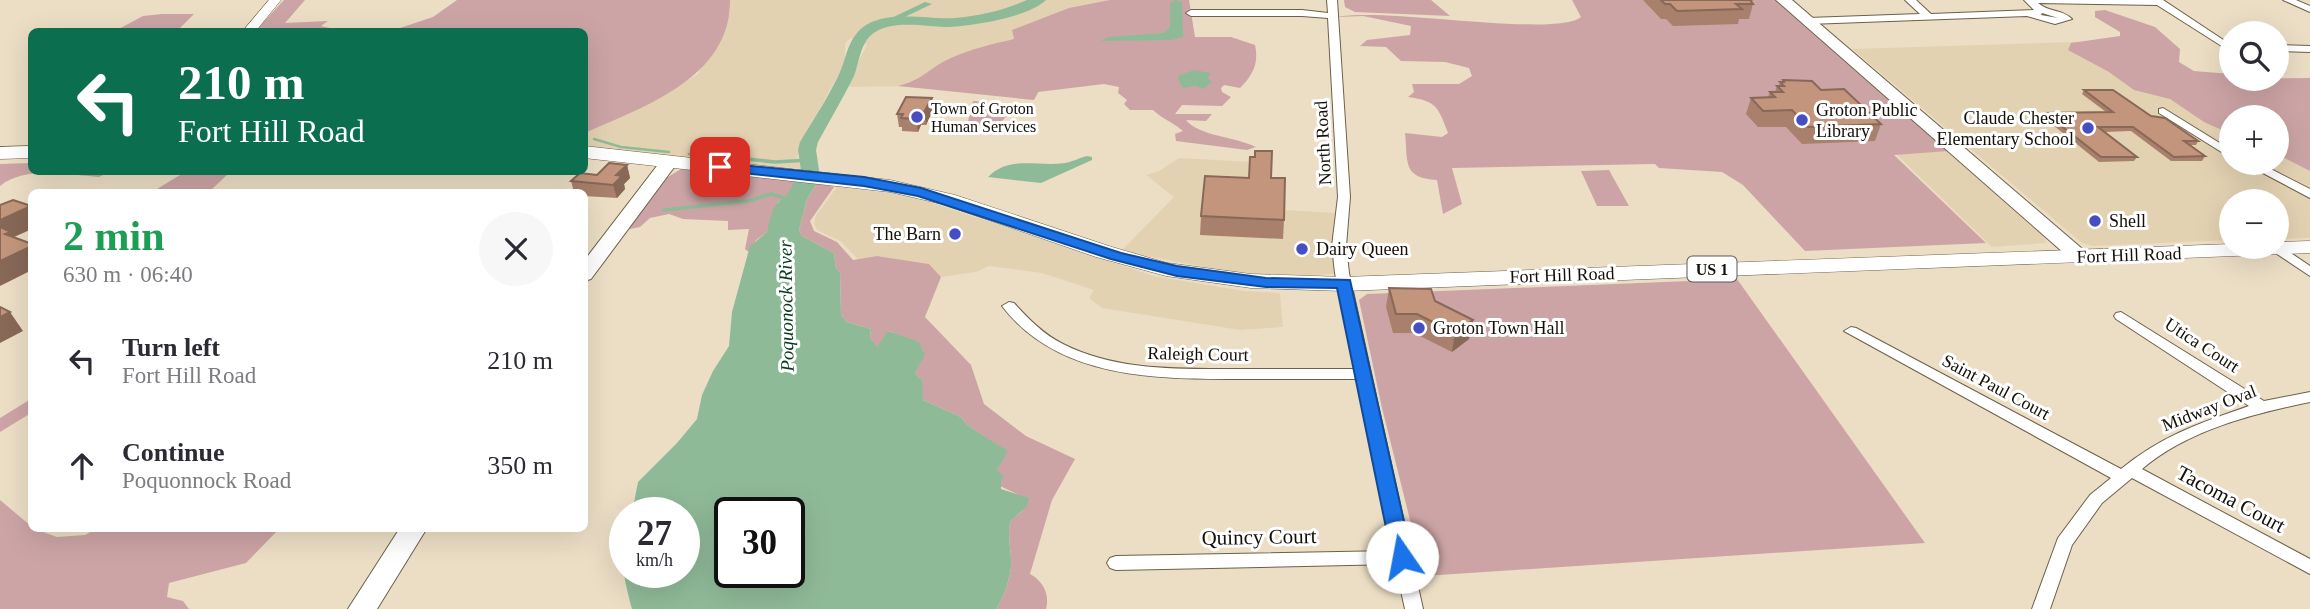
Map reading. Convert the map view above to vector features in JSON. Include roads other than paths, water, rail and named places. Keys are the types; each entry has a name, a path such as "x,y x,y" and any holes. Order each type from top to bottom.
{"main road":[{"path":"1783,0 2080,257"},
{"path":"0,153 28,152"},
{"name":"US 1","path":"588,152 669,162"},
{"path":"588,270 669,162"},
{"name":"Fort Hill Road","path":"669,162 828,177 935,195 1116,256 1177,271 1266,282 1344,284 2219,251"},
{"name":"Fort Hill Road","path":"2289,248 2310,247"},
{"path":"362,609 411,532"}],"street":[{"path":"251,28 275,0"},
{"name":"North Road","path":"1332,0 1344,197 1339,247 1344,284 1414,609"},
{"path":"1910,0 1929,17"},
{"path":"1808,21 2035,12 2029,0 2158,1 2219,41"},
{"path":"2288,0 2310,9"},
{"path":"1191,13 1302,13 1333,16"},
{"path":"2289,48 2310,49"},
{"path":"2163,111 2219,147"},
{"path":"2273,175 2310,194"},
{"path":"2289,256 2310,272"},
{"name":"Raleigh Court","path":"1009,306 1023,325 1042,339 1128,371 1164,374 1364,374"},
{"name":"Utica Court","path":"2121,316 2262,407"},
{"name":"Saint Paul Court","path":"1851,331 2127,474"},
{"name":"Midway Oval","path":"2041,609 2064,543 2096,499 2151,453 2186,434 2262,407 2310,397"},
{"name":"Tacoma Court","path":"2127,474 2310,567"},
{"name":"Quincy Court","path":"1116,562 1402,557"}],"water":[{"path":"1175,0 1182,2 1183,37 1171,40 1101,41 1108,37 1164,33 1170,27 1170,3"},
{"path":"1194,70 1211,73 1208,78 1212,82 1203,89 1196,86 1183,88 1178,79 1179,75"},
{"path":"1092,157 1092,160 1041,183 988,177 1005,166 1065,163"},
{"path":"794,181 817,183 807,199 799,230 802,236 834,253 836,268 840,272 841,315 847,322 871,329 870,338 877,347 888,331 919,342 925,354 915,373 922,380 923,400 961,417 967,425 1008,451 997,470 1004,477 1001,489 1029,498 1027,506 1010,522 1010,572 1004,595 996,609 632,609 627,588 700,588 700,497 635,497 638,482 697,419 702,395 729,346 732,312 750,246 767,232 776,205 796,186"}],"waterway":[{"name":"Poquonock River","path":"796,195 810,170 807,150 809,142 842,84 858,42 866,32 874,27 896,22 955,22 987,17 1039,0"},
{"path":"885,23 928,4"},
{"path":"594,139 621,147 669,152"},
{"path":"689,154 756,160"},
{"path":"737,158 756,160"},
{"path":"756,160 775,162 810,160 806,160"},
{"path":"664,210 748,201 771,194 788,199"}],"place":[{"name":"Town of Groton Human Services","path":"917,117"},
{"name":"Groton Public Library","path":"1802,120"},
{"name":"Claude Chester Elementary School","path":"2088,128"},
{"name":"Shell","path":"2095,221"},
{"name":"The Barn","path":"955,234"},
{"name":"Dairy Queen","path":"1302,249"},
{"name":"Groton Town Hall","path":"1419,328"}]}
